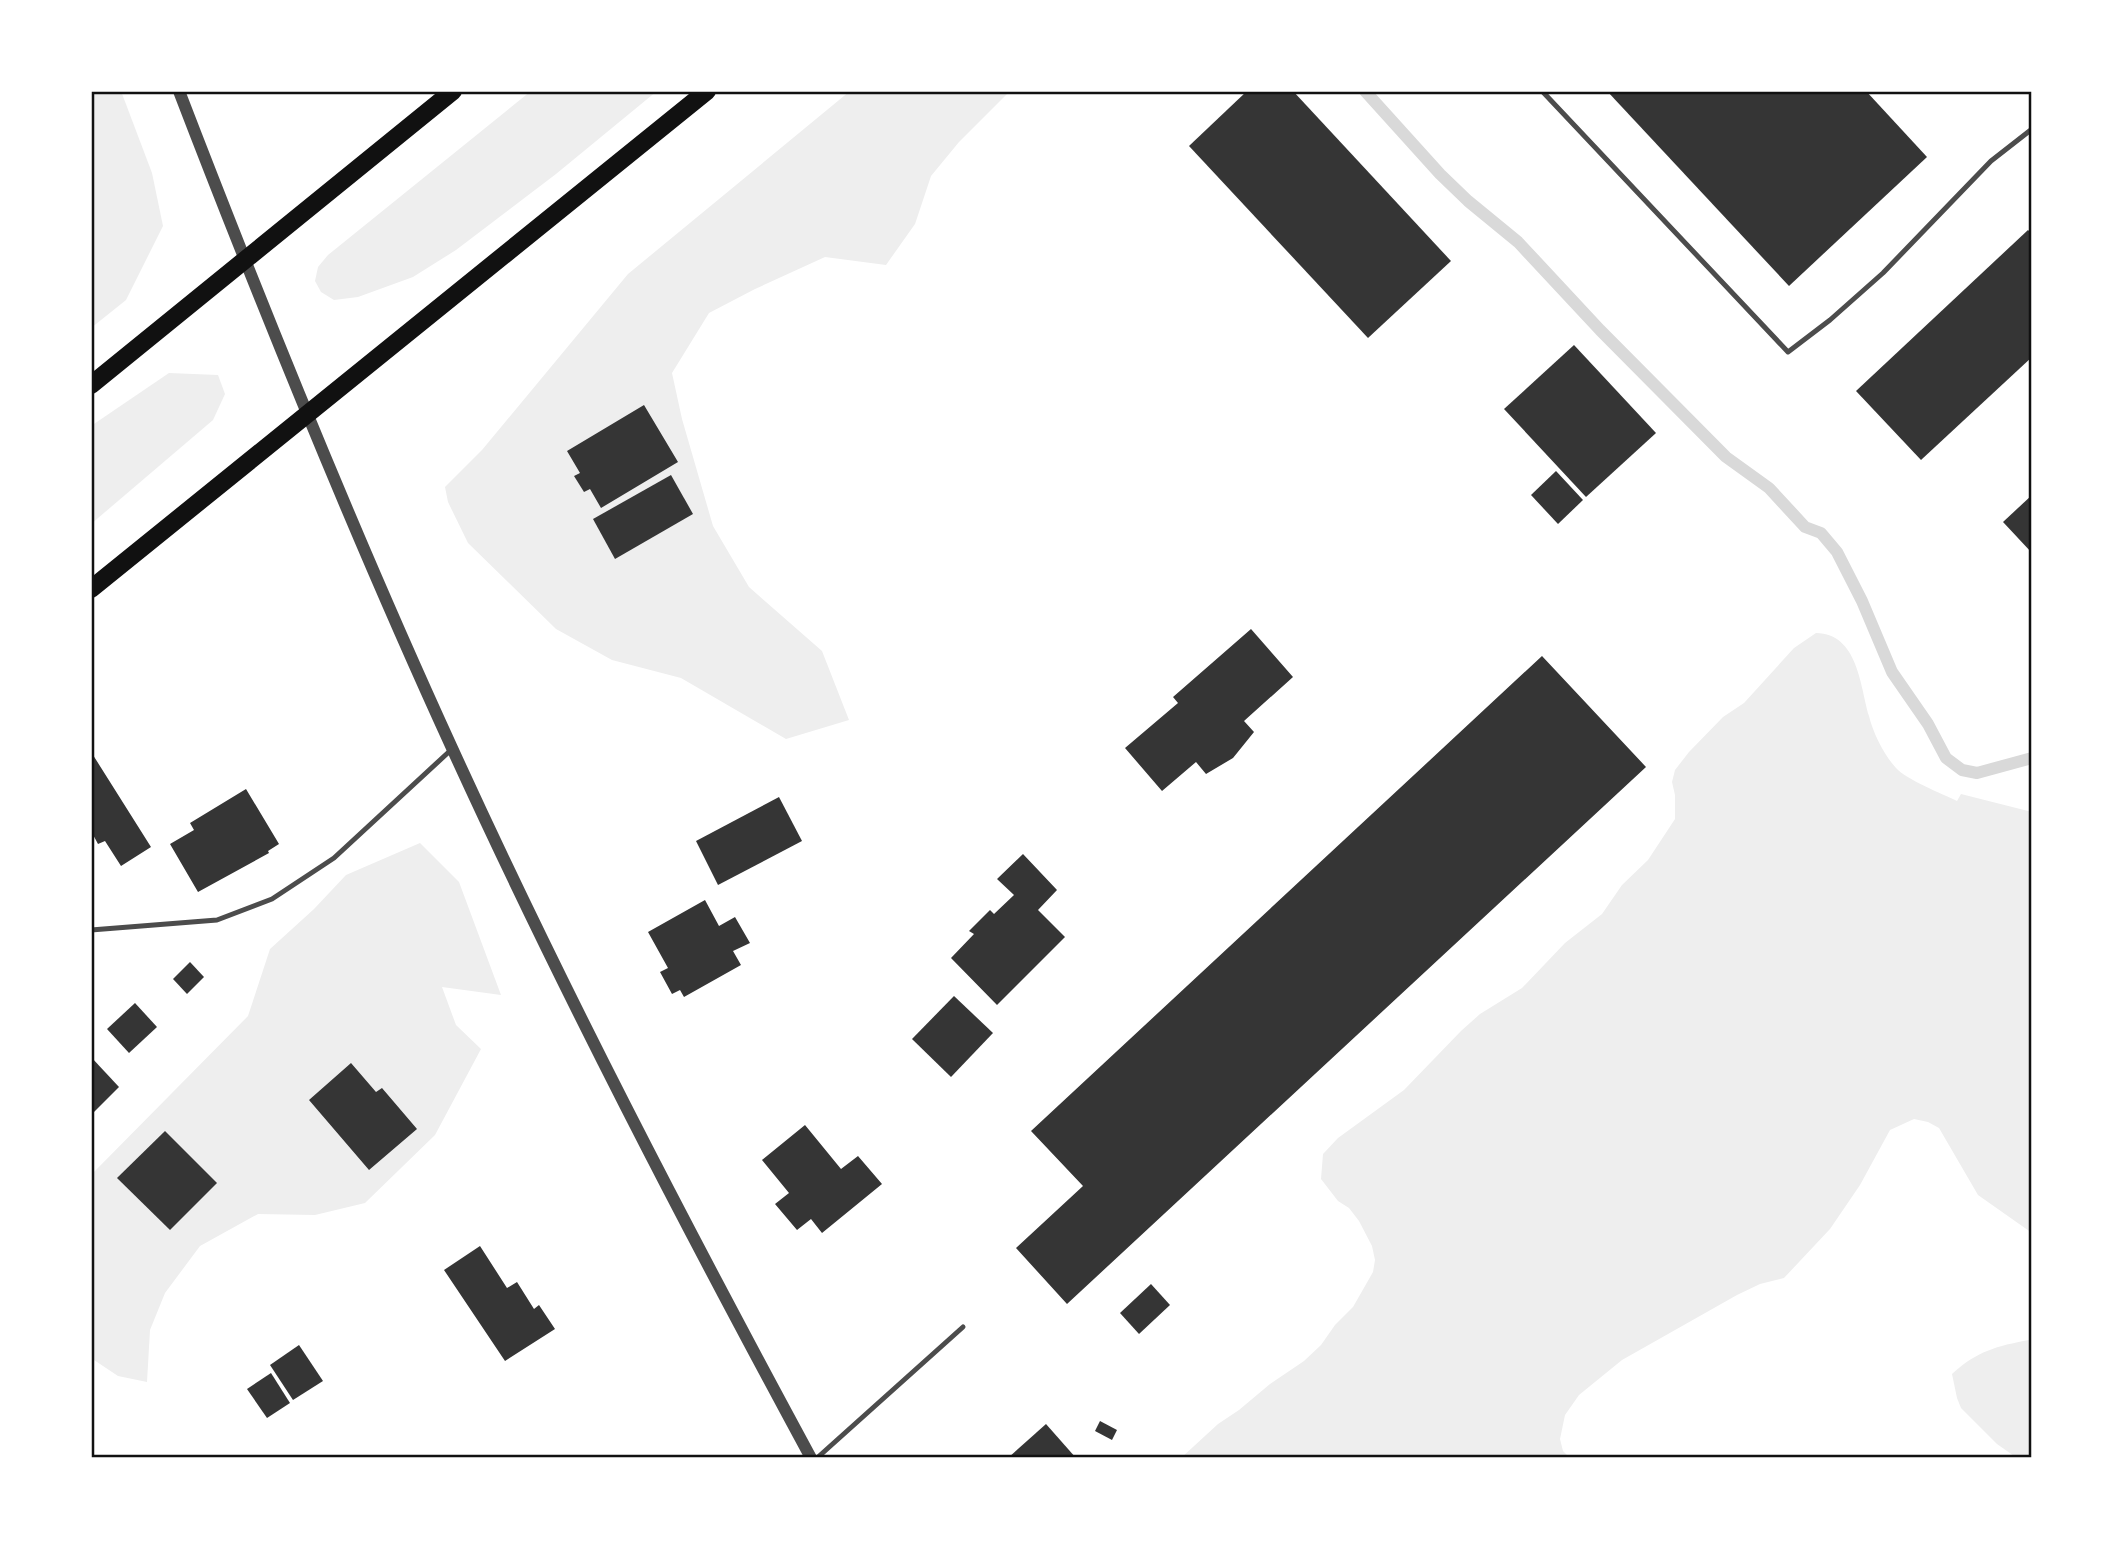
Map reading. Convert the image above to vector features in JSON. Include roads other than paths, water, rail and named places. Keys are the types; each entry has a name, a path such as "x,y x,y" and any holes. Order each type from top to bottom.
{"main road":[{"path":"91,385 453,91"},
{"path":"91,589 707,91"}],"street":[{"path":"178,91 307,416 452,749 604,1063 731,1310 811,1458"}],"lane":[{"path":"1542,91 1788,352 1830,320 1883,273 1991,161 2032,129"},
{"path":"91,930 217,920 272,899 334,858 452,749"},
{"path":"817,1458 963,1326"}],"waterway":[{"path":"1365,91 1440,174 1518,242 1600,330 1726,457 1769,488 1805,527 1821,533 1837,552 1862,601 1892,672 1928,724 1946,758 1962,770 1977,773 2032,758"}]}
